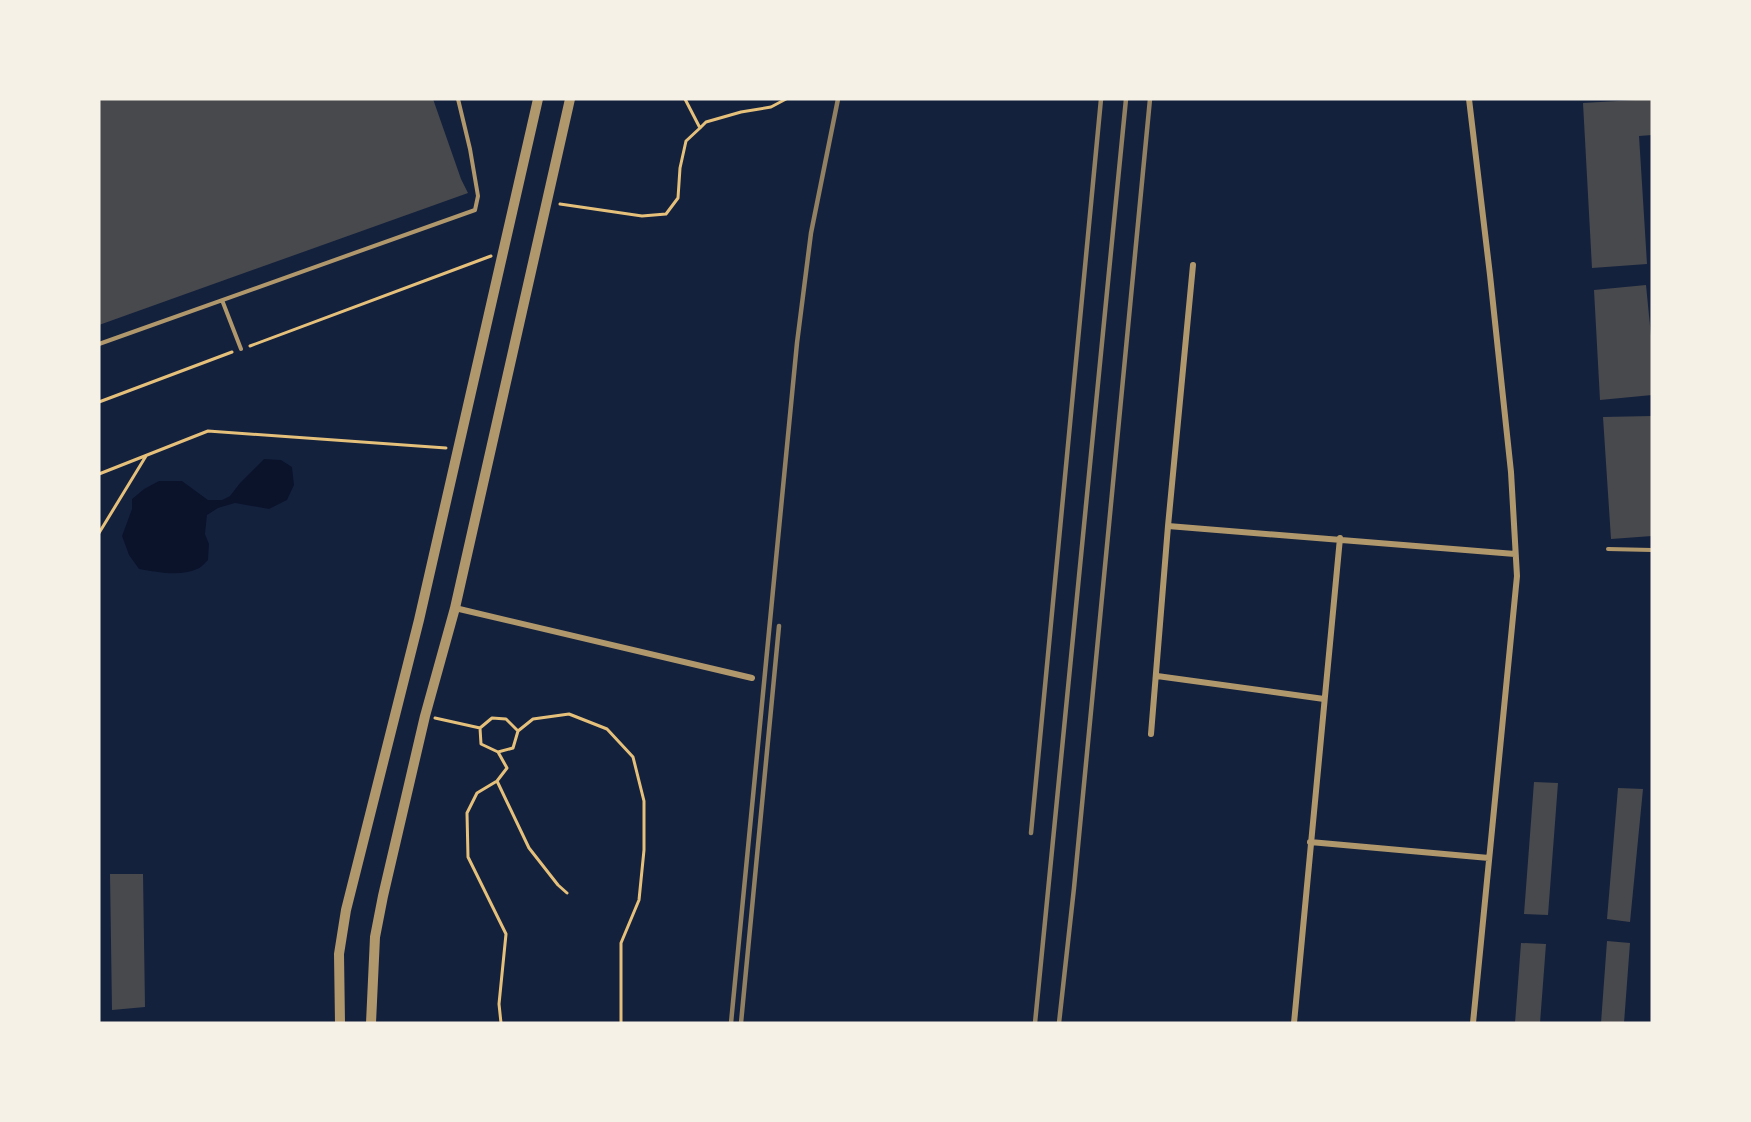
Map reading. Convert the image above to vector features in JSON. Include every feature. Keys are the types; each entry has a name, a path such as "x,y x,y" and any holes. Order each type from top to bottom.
{"street":[{"path":"340,1023 339,954 346,910 419,620 538,99"},
{"path":"371,1023 375,937 391,860 425,716 455,608 570,99"},
{"path":"1469,99 1511,472 1516,576 1473,1023"},
{"path":"1151,734 1193,265"},
{"path":"1168,526 1340,538 1515,554"},
{"path":"1294,1023 1340,538"},
{"path":"455,608 752,678"},
{"path":"1156,676 1324,699"},
{"path":"1310,842 1489,858"}],"lane":[{"path":"99,344 475,210 478,196 458,99"},
{"path":"222,300 241,349"},
{"path":"1608,549 1652,550"}],"path":[{"path":"685,99 699,128"},
{"path":"546,202 642,216 666,214 678,198 680,168 686,141 699,128 706,122 741,112 771,107 786,99"},
{"path":"99,402 504,251"},
{"path":"99,474 208,431 458,449"},
{"path":"99,533 147,455"},
{"path":"498,752 513,748 518,731 533,719 569,714 607,729 633,757 644,801 644,850 639,900 621,943 621,1023"},
{"path":"425,716 480,728"},
{"path":"480,728 492,718 506,719 518,731"},
{"path":"480,728 481,744 498,752 507,768 497,781 477,793 468,813 468,857 506,934 499,1004 501,1023"},
{"path":"497,781 529,848 567,893"}],"water":[{"path":"264,459 281,460 292,467 294,485 287,500 269,509 235,503 218,508 207,515 205,534 209,544 208,560 198,568 184,573 139,569 129,555 122,536 132,509 132,499 159,481 182,481 208,500 222,500 230,496"}],"building":[{"path":"99,99 433,99 468,193 99,325"},
{"path":"1652,99 1652,135 1639,136 1647,264 1592,268 1583,103"},
{"path":"1646,285 1652,346 1652,395 1600,400 1594,290"},
{"path":"1652,416 1652,536 1611,539 1603,417"},
{"path":"1534,782 1558,783 1548,915 1524,914"},
{"path":"1618,788 1643,789 1630,922 1607,919"},
{"path":"110,874 143,874 145,1007 112,1010"},
{"path":"1607,941 1630,943 1624,1023 1601,1023"},
{"path":"1521,943 1546,944 1540,1023 1515,1023"}],"railway":[{"path":"731,1023 797,343 811,233 838,99"},
{"path":"1031,833 1101,99"},
{"path":"1035,1023 1126,99"},
{"path":"1059,1023 1150,99"},
{"path":"741,1023 779,626"}]}
